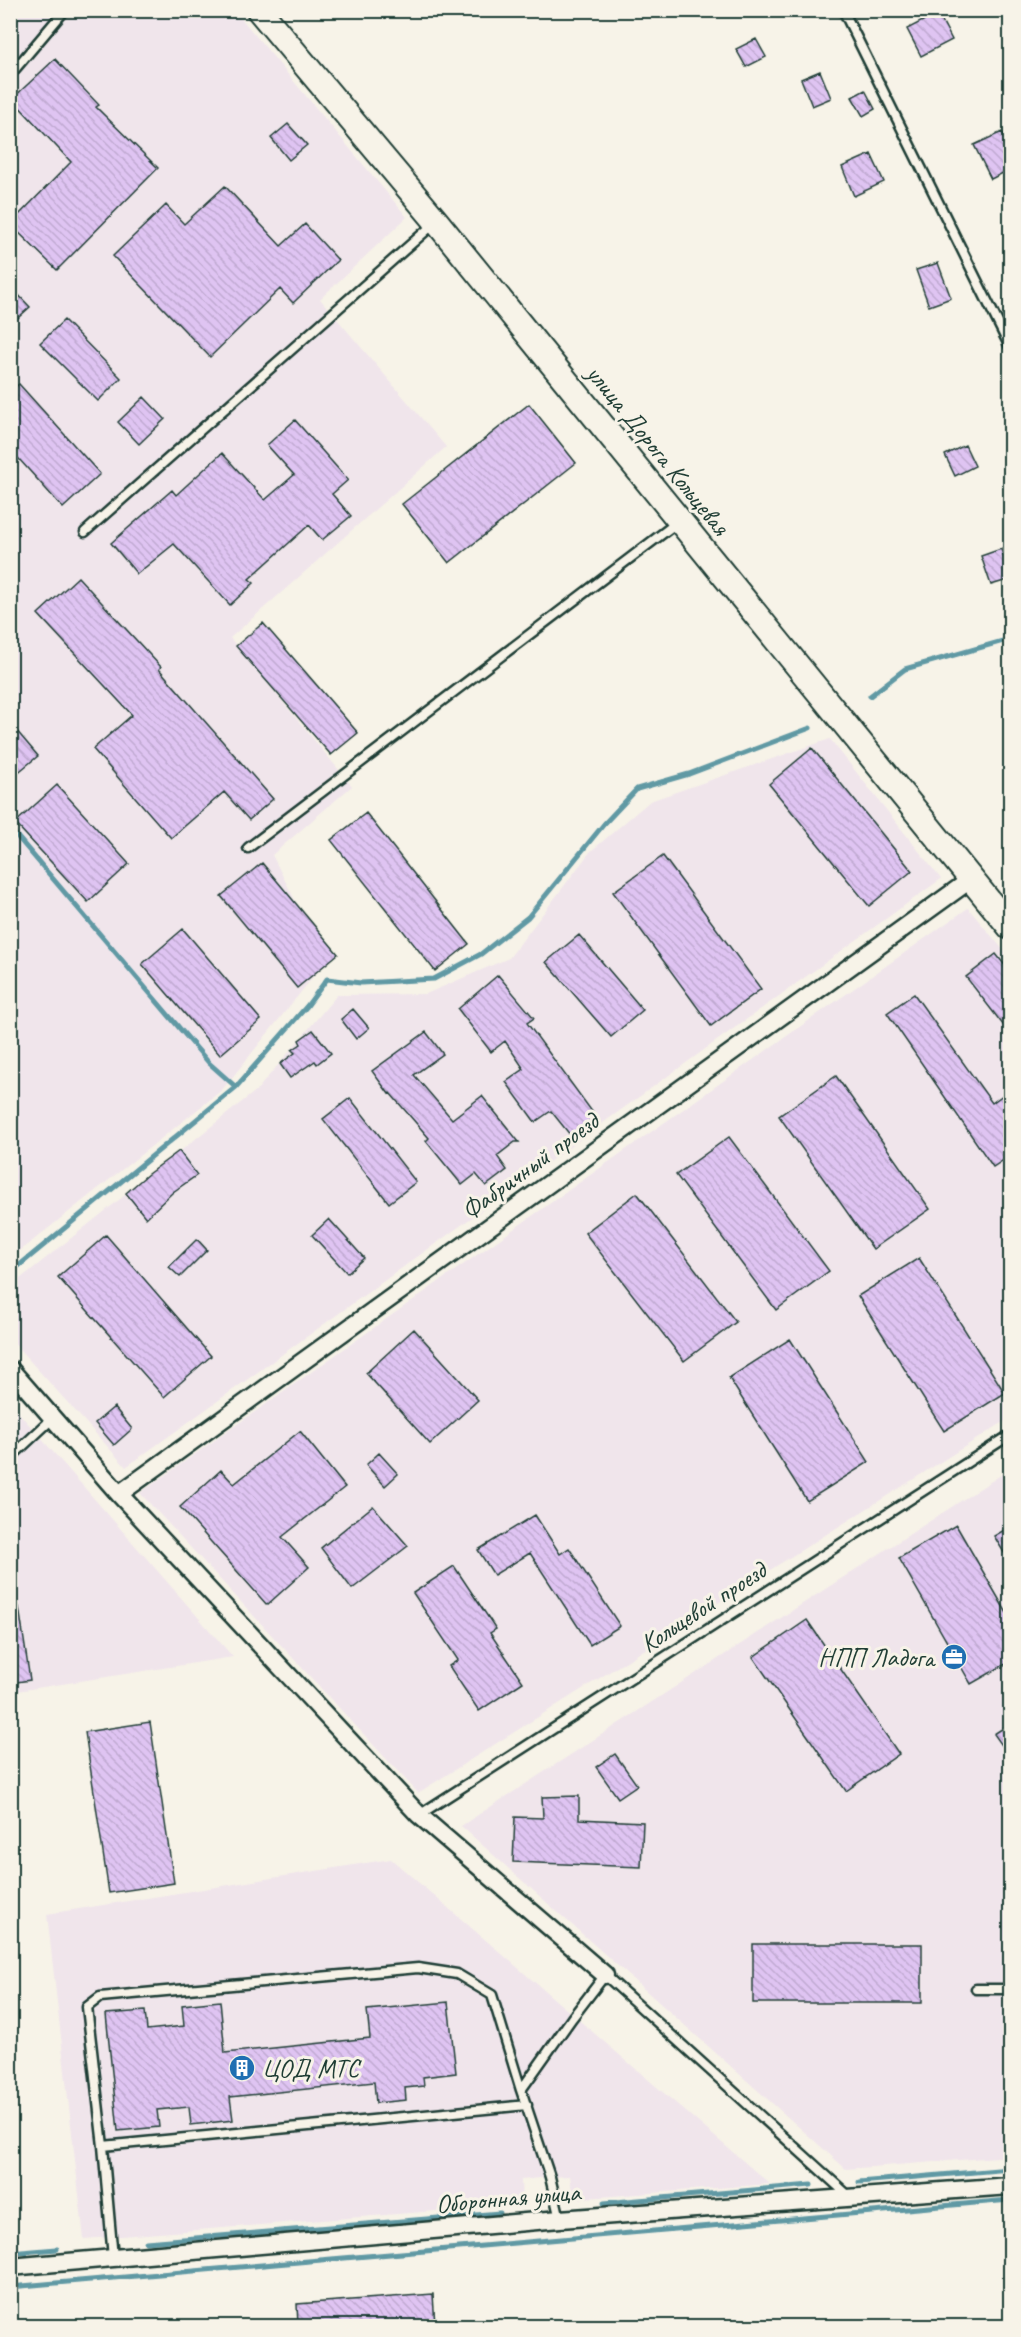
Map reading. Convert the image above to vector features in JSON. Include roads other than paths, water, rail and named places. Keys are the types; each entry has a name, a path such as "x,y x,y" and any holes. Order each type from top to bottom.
{"street":[{"name":"улица Дорога Кольцевая","path":"259,10 436,221 970,880 1011,927"},
{"name":"Фабричный проезд","path":"119,1494 970,880"},
{"path":"10,1369 119,1494 419,1815 605,1975"},
{"name":"Оборонная улица","path":"10,2267 560,2219 1011,2186"}],"lane":[{"path":"10,75 65,10"},
{"path":"843,10 1011,347"},
{"path":"85,532 436,221"},
{"path":"248,848 679,521"},
{"path":"10,1458 53,1418"},
{"name":"Кольцевой проезд","path":"419,1815 1011,1435"},
{"path":"113,2258 87,2007 99,1997 418,1968 457,1974 492,1995 560,2219"},
{"path":"521,2090 605,1975 853,2199"},
{"path":"976,1989 1011,1989"},
{"path":"103,2146 527,2105"}],"waterway":[{"path":"870,696 905,669 1010,639"},
{"path":"236,1087 307,1006 327,979 361,983 434,979 481,954 528,917 604,824 637,789 689,774 810,728"},
{"path":"10,828 209,1063 236,1087 10,1273"},
{"path":"859,2182 1010,2169"},
{"path":"604,2203 811,2185"},
{"path":"10,2287 1010,2200"},
{"path":"146,2242 500,2213"},
{"path":"10,2253 57,2249"}],"place":[{"name":"НПП Ладога","path":"954,1657"},
{"name":"ЦОД МТС","path":"242,2068"}]}
